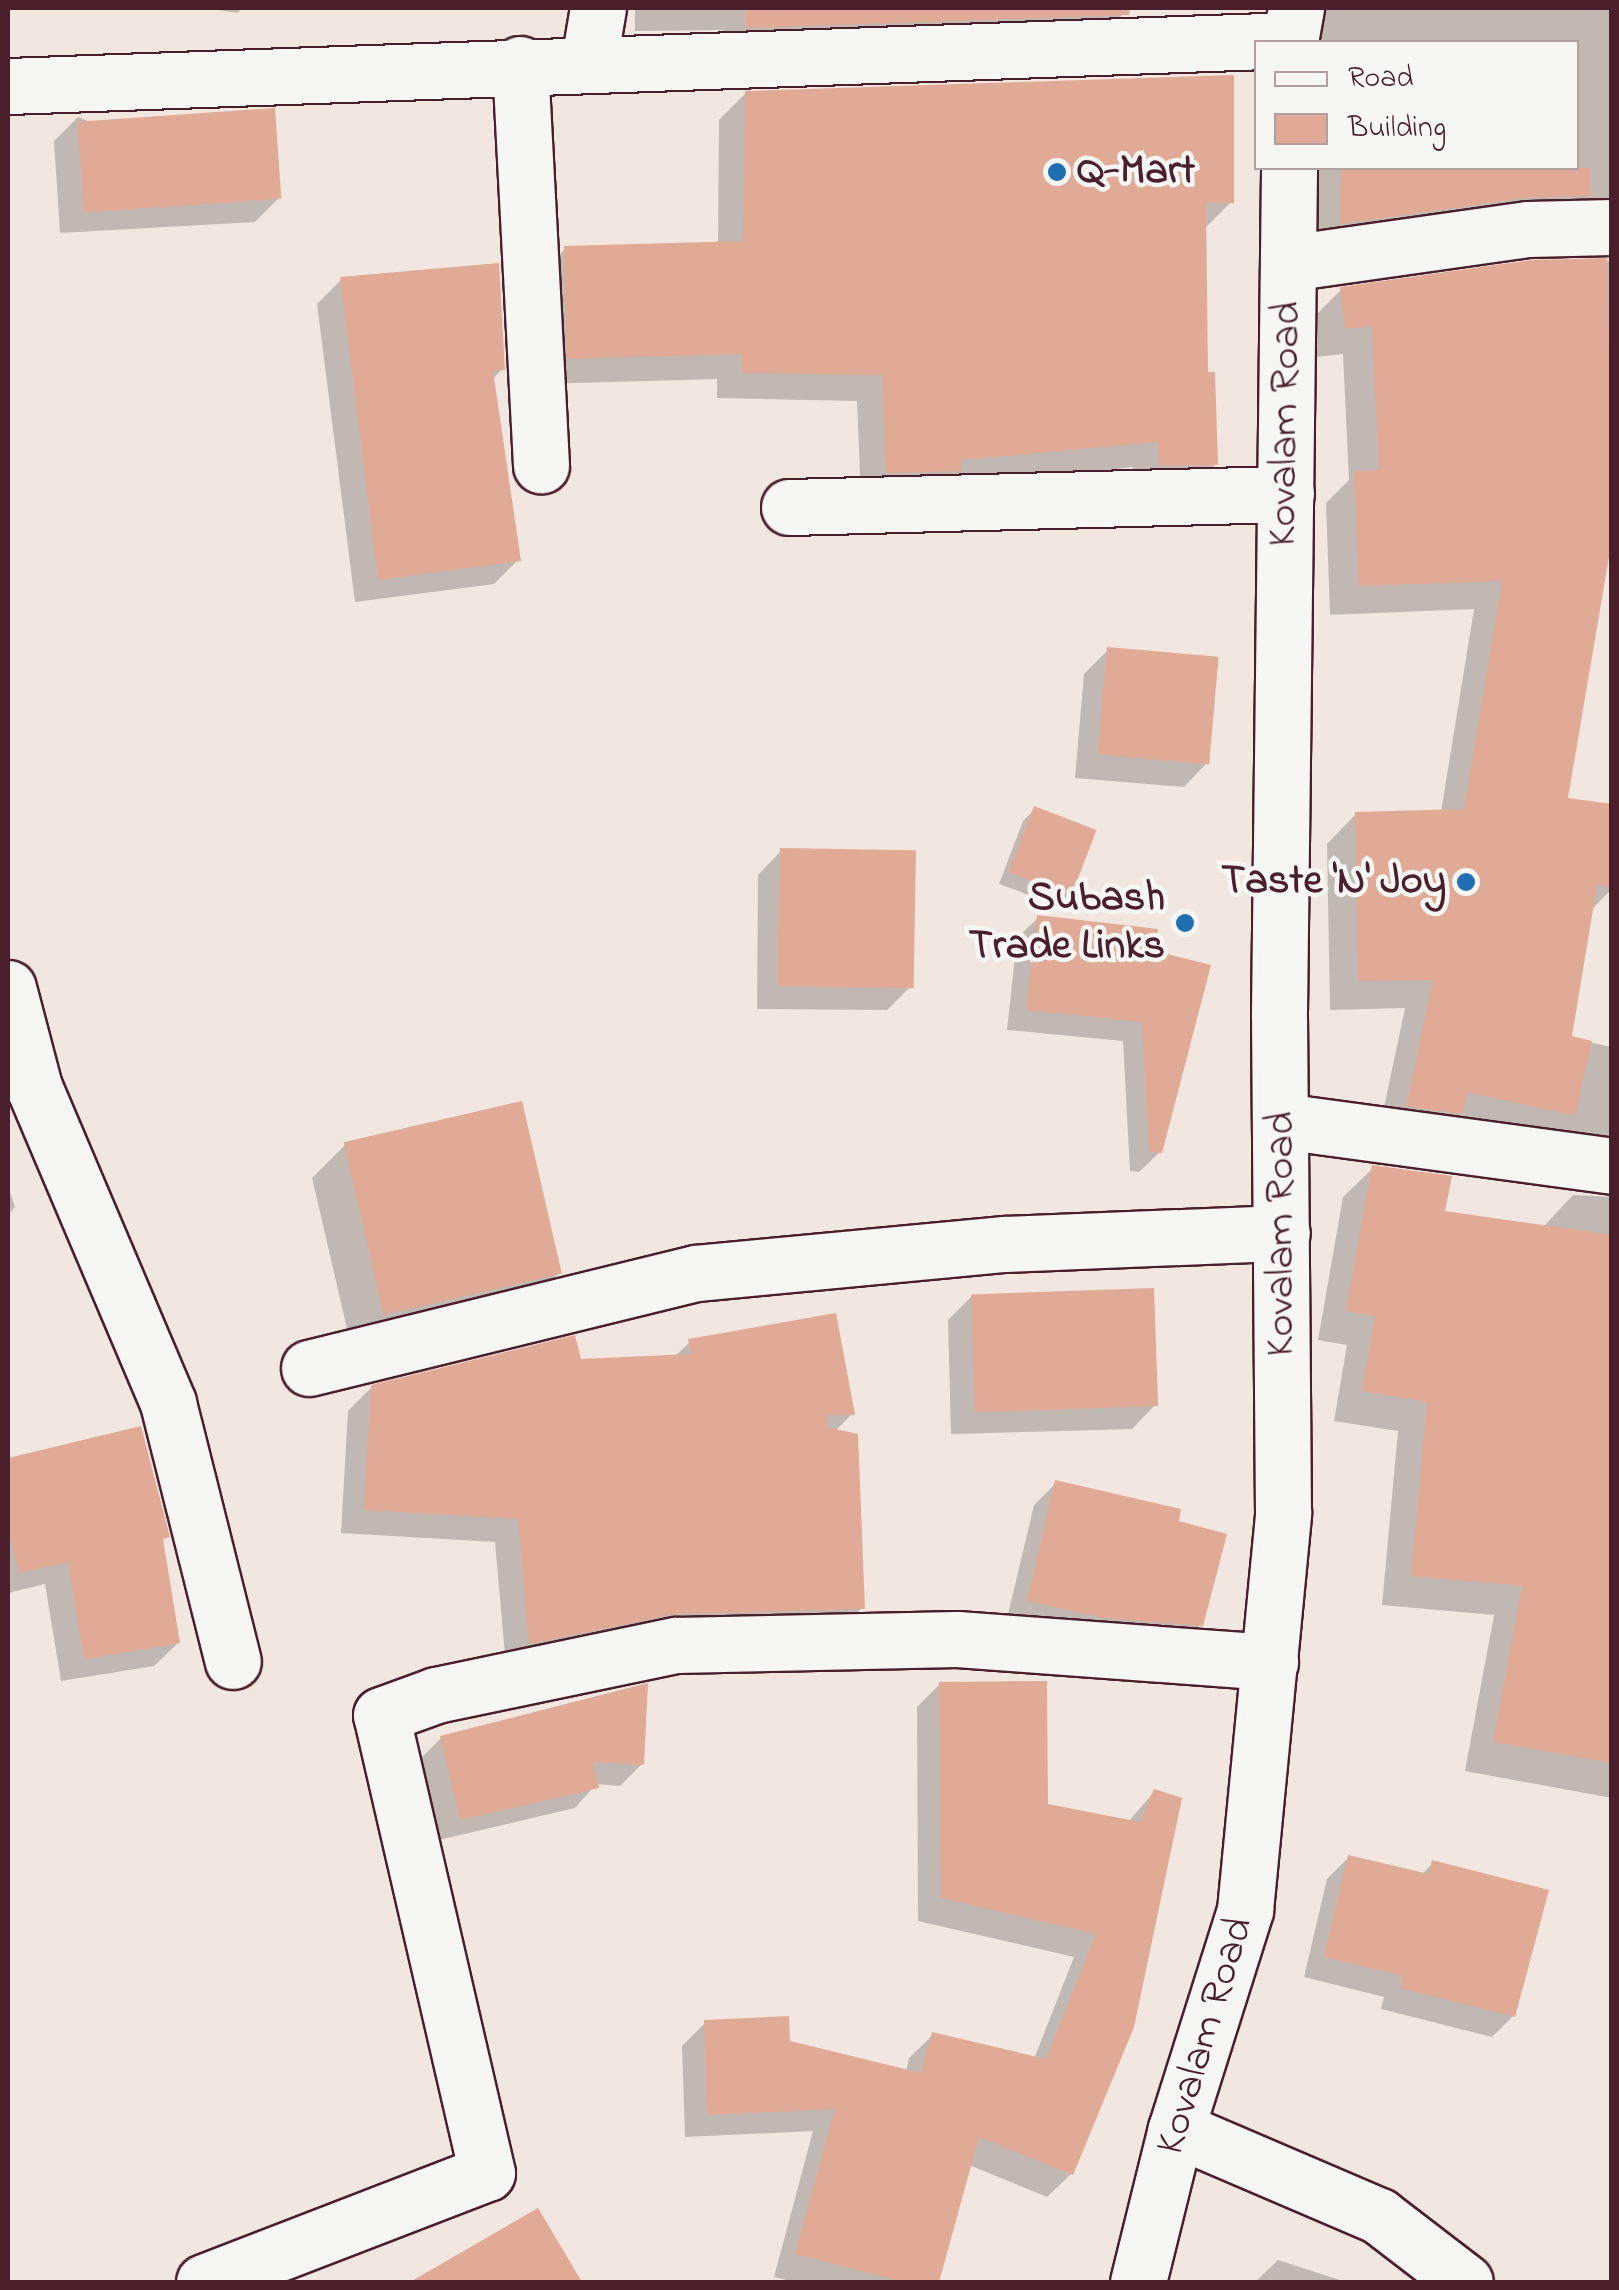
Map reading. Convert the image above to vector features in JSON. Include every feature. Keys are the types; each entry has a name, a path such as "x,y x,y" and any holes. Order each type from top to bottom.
{"street":[{"path":"589,61 598,8"},
{"path":"8,86 1292,30"},
{"path":"520,64 541,466"},
{"name":"Kovalam Road","path":"1138,2282 1176,2129 1246,1910 1284,1512 1281,1121 1289,170"},
{"path":"1288,262 1528,229 1612,227"},
{"path":"789,507 1286,494"},
{"path":"8,988 34,1087 168,1403 233,1661"},
{"path":"1281,1121 1612,1166"},
{"path":"309,1368 696,1273 1005,1244 1282,1233"},
{"path":"204,2282 486,2174 380,1716 436,1695 712,1643 956,1639 1270,1662"},
{"path":"1176,2129 1379,2216 1465,2282"}],"building":[{"path":"745,8 1130,8 1129,15 745,28"},
{"path":"1234,75 1234,203 1206,203 1208,372 1215,372 1218,465 1159,466 1158,442 961,460 961,471 886,473 882,375 742,373 742,354 567,359 564,246 743,241 745,91"},
{"path":"275,108 281,199 84,213 77,122"},
{"path":"1590,168 1591,196 1524,198 1340,224 1341,170"},
{"path":"1607,258 1612,539 1568,798 1612,804 1612,887 1597,885 1572,1036 1592,1041 1575,1116 1467,1092 1463,1114 1406,1107 1433,980 1358,981 1355,812 1464,809 1502,581 1359,586 1354,471 1379,470 1372,326 1345,329 1340,287 1531,260"},
{"path":"499,263 505,370 493,371 521,561 378,580 340,277"},
{"path":"1107,647 1219,657 1209,764 1098,755"},
{"path":"1034,806 1097,830 1071,896 1009,872"},
{"path":"780,848 916,850 914,988 778,986"},
{"path":"1037,915 1158,929 1155,951 1211,965 1162,1153 1149,1152 1142,1022 1026,1010"},
{"path":"522,1101 562,1273 384,1315 344,1142"},
{"path":"1372,1165 1452,1176 1445,1211 1612,1235 1612,1763 1493,1742 1522,1586 1411,1576 1427,1402 1362,1391 1375,1316 1346,1311"},
{"path":"1154,1288 1158,1406 975,1412 971,1294"},
{"path":"836,1313 855,1415 827,1415 826,1427 858,1434 865,1609 675,1614 529,1644 518,1519 364,1510 371,1385 575,1335 581,1359 691,1354 688,1339"},
{"path":"141,1426 170,1537 163,1539 180,1643 84,1659 68,1562 19,1573 8,1528 8,1458"},
{"path":"1055,1480 1181,1509 1179,1521 1227,1534 1203,1626 1102,1618 1027,1601"},
{"path":"1047,1681 1048,1804 1140,1822 1154,1789 1182,1798 1134,2027 1073,2175 979,2137 939,2282 903,2282 795,2254 835,2109 707,2115 704,2020 789,2016 790,2041 921,2073 932,2032 1046,2059 1096,1934 941,1898 939,1682"},
{"path":"648,1683 644,1765 593,1762 599,1788 460,1820 440,1736"},
{"path":"1348,1855 1429,1874 1432,1860 1549,1890 1515,2017 1400,1988 1403,1976 1324,1957"},
{"path":"538,2208 582,2282 410,2282"}],"place":[{"name":"Q-Mart","path":"1057,172"},
{"name":"Taste 'N' Joy","path":"1466,882"},
{"name":"Subash Trade Links","path":"1185,923"}]}
